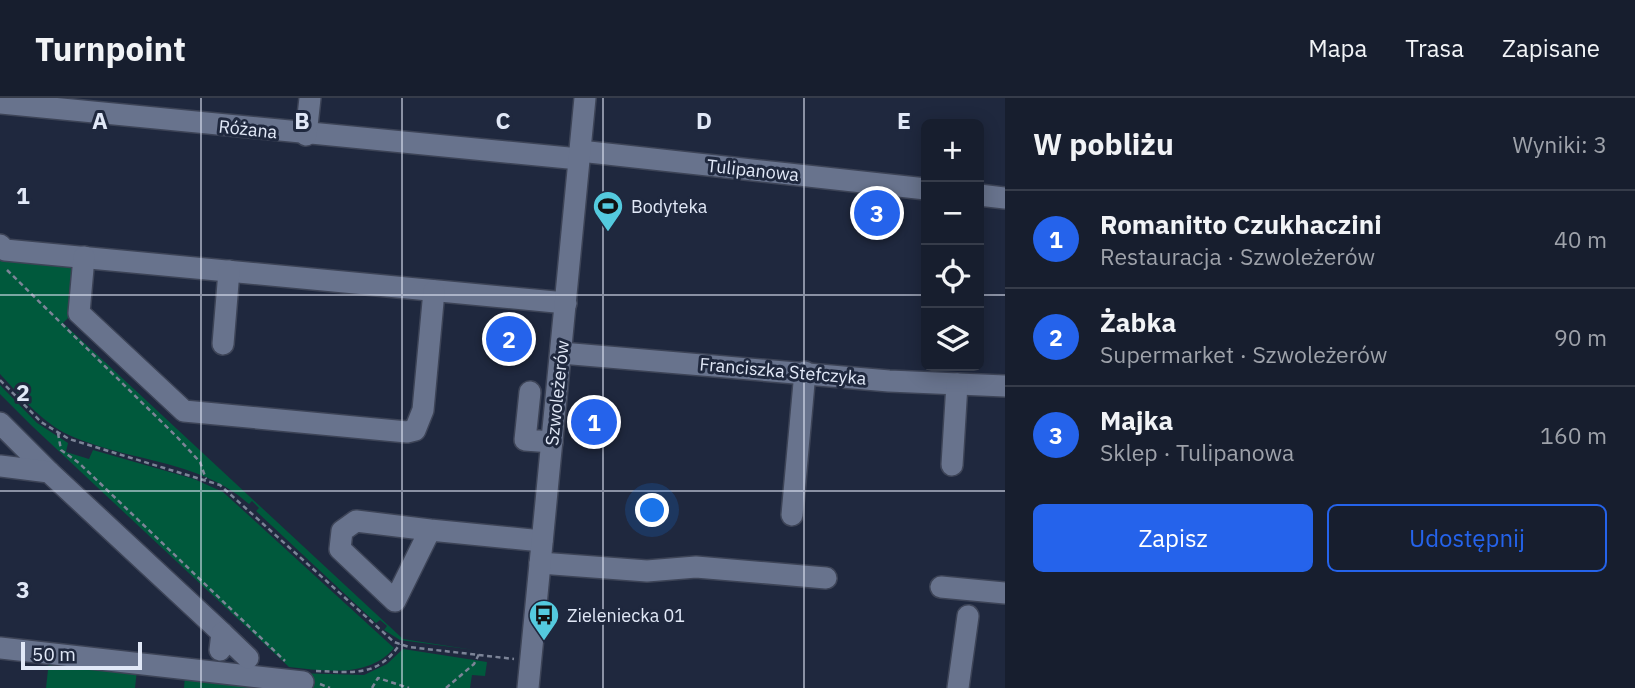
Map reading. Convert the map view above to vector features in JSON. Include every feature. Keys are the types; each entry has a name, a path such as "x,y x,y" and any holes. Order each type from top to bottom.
{"street":[{"path":"306,135 310,98"},
{"name":"Szwoleżerów","path":"528,688 561,353 552,299 579,155 585,98"},
{"name":"Różana","path":"0,103 306,135 409,137 579,155"},
{"name":"Tulipanowa","path":"579,155 921,189"},
{"path":"984,196 1005,198"},
{"path":"1,255 5,250 434,291 552,299"},
{"path":"84,257 79,313 184,411 407,432 415,429 423,410 434,291"},
{"path":"223,344 229,271"},
{"name":"Franciszka Stefczyka","path":"561,353 1005,386"},
{"path":"792,515 805,372"},
{"path":"952,465 957,384"},
{"path":"530,392 525,440 552,442"},
{"path":"0,423 221,642 248,658"},
{"path":"0,466 49,472"},
{"path":"430,530 542,541"},
{"path":"540,563 647,571 696,567 826,578"},
{"path":"941,587 1005,593"},
{"path":"958,688 968,616"},
{"path":"0,648 307,677"}],"path":[{"path":"1,255 200,462 206,480"},
{"path":"0,380 41,422 69,439 206,480 230,492 379,631 400,644 519,659"},
{"path":"58,433 61,450 79,463 288,664"},
{"path":"307,677 363,673 386,662 400,644"},
{"path":"446,688 474,664 479,654"},
{"path":"372,688 378,678 409,688"}],"green space":[{"path":"0,256 73,266 72,314 63,323 403,639 474,650 400,640 384,630 387,626 380,620 376,623 256,511 259,508 252,501 249,504 229,489 186,470 115,451 69,435 40,416 0,374"},
{"path":"0,385 37,423 68,443 66,452 89,459 93,450 194,479 223,492 394,648 384,658 360,668 332,671 289,667 32,426 0,394"},
{"path":"403,649 487,662 485,676 472,675 470,688 307,688 295,673 364,675 387,664"},
{"path":"49,661 137,670 135,688 46,688"},
{"path":"185,676 263,688 184,688"}],"place":[{"name":"Majka","path":"877,213"},
{"name":"Bodyteka","path":"608,233"},
{"name":"Żabka","path":"509,339"},
{"name":"Romanitto Czukhaczini","path":"594,422"},
{"name":"Zieleniecka 01","path":"544,642"}]}
